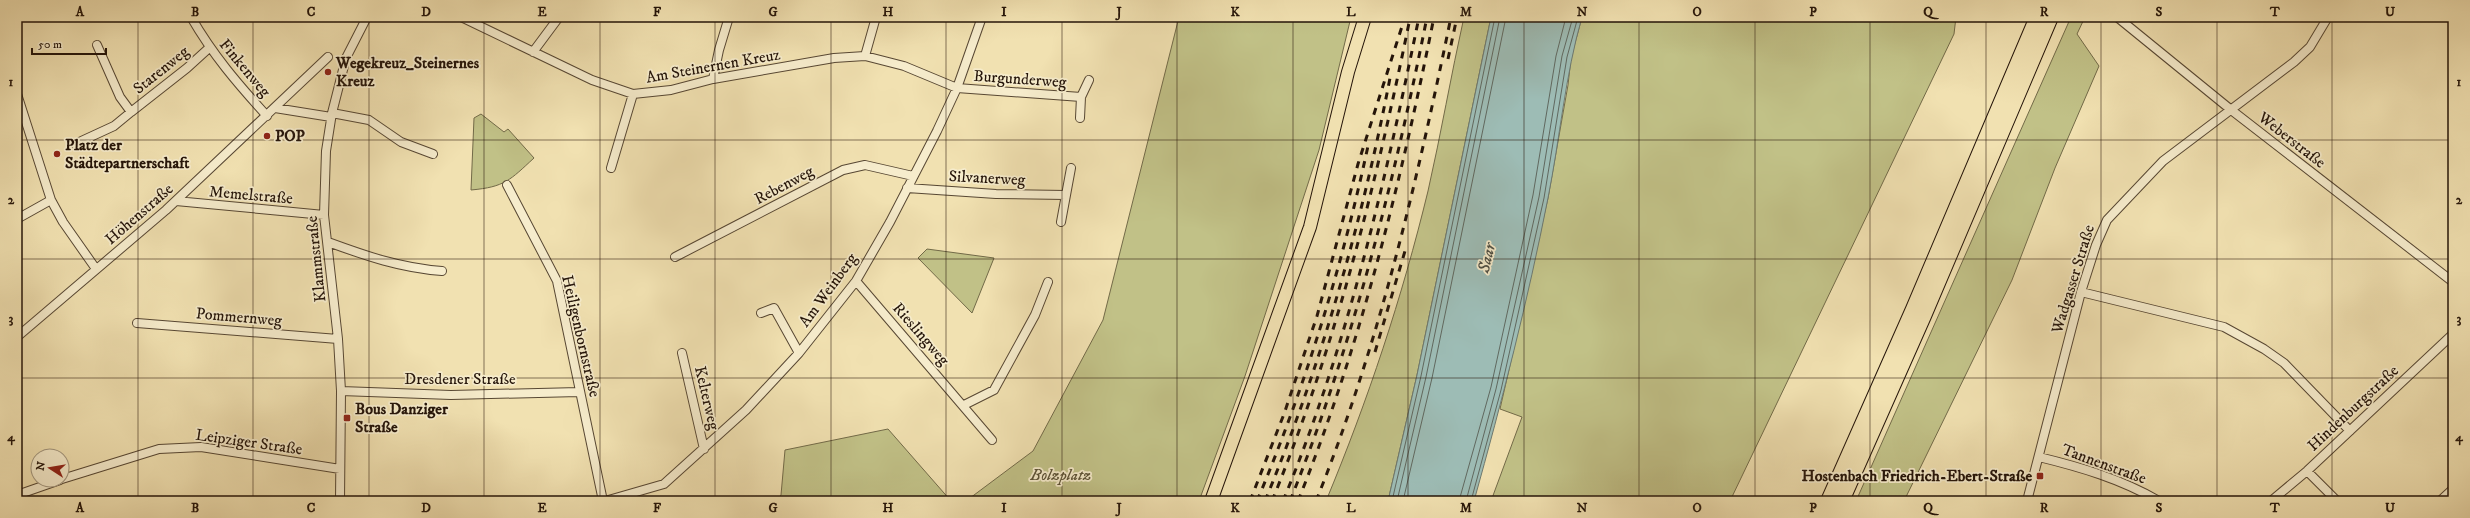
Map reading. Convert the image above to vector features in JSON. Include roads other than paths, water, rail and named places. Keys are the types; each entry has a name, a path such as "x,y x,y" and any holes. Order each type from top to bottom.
{"highway":[{"path":"1828,501 1913,309 2037,17"},
{"path":"1842,501 1909,351 2051,17"}],"main road":[{"path":"1211,501 1310,227 1348,72 1365,17"}],"street":[{"name":"Finkenweg","path":"191,17 209,48 229,75 267,116"},
{"name":"Am Steinernen Kreuz","path":"461,17 592,80 633,94 671,90 713,80 834,58 865,56 904,66 957,88"},
{"path":"533,52 559,17"},
{"path":"713,80 719,50 729,17"},
{"path":"865,56 876,17"},
{"name":"Am Weinberg","path":"604,501 664,484 746,410 799,353 856,281 907,188 957,88 982,17"},
{"name":"Weberstraße","path":"2117,17 2230,109 2453,282"},
{"name":"Wadgasser Straße","path":"2027,501 2081,292 2096,245 2107,220 2163,161 2294,62 2310,47 2328,17"},
{"name":"Klammstraße","path":"340,501 341,391 338,339 324,215 326,151 332,115 346,58 365,19"},
{"name":"Starenweg","path":"97,45 120,96 131,112"},
{"name":"Starenweg","path":"75,144 114,126 187,68 209,48"},
{"name":"Höhenstraße","path":"17,337 176,201 328,57"},
{"name":"Burgunderweg","path":"1080,118 1081,97 1089,80"},
{"name":"Burgunderweg","path":"957,88 1081,97"},
{"path":"17,94 20,120 51,200 63,222 96,269"},
{"path":"612,168 633,94"},
{"path":"275,108 369,120 401,142 433,154"},
{"name":"Rebenweg","path":"675,257 843,170 865,165 913,176"},
{"path":"1061,222 1071,168"},
{"name":"Heiligenbornstraße","path":"507,185 557,281 579,392 604,501"},
{"name":"Silvanerweg","path":"907,188 996,194 1066,195"},
{"path":"17,219 51,200"},
{"name":"Memelstraße","path":"176,201 324,215"},
{"path":"328,242 382,262 415,269 442,271"},
{"name":"Rieslingweg","path":"856,281 964,405 992,440"},
{"path":"964,405 994,390 1035,315 1048,282"},
{"path":"2081,292 2224,327 2264,349 2284,363 2350,431"},
{"path":"761,313 774,308 799,353"},
{"name":"Pommernweg","path":"137,323 338,339"},
{"name":"Hindenburgstraße","path":"2271,501 2307,471 2453,334"},
{"name":"Kelterweg","path":"682,353 704,449"},
{"name":"Dresdener Straße","path":"341,391 451,394 579,392"},
{"name":"Leipziger Straße","path":"70,477 97,467 166,449 201,447 340,469"},
{"name":"Tannenstraße","path":"2039,457 2072,465 2119,481 2159,501"},
{"path":"2307,471 2337,501"},
{"name":"Leipziger Straße","path":"17,495 38,488"},
{"path":"2440,501 2453,489"}],"water":[{"name":"Saar","path":"1491,17 1582,17 1571,62 1552,175 1532,274 1495,426 1474,501 1388,501 1417,375"}],"railway":[{"path":"1250,501 1284,414 1317,316 1358,164 1405,17"},
{"path":"1283,501 1306,442 1346,323 1363,262 1393,141 1419,17"},
{"path":"1290,501 1313,442 1352,323 1370,262 1401,141 1427,17"},
{"path":"1298,501 1321,442 1341,382 1377,262 1408,140 1434,17"},
{"path":"1316,501 1359,383 1377,323 1410,202 1451,17"},
{"path":"1448,59 1457,17"},
{"path":"1272,501 1295,442 1335,325 1368,206 1409,23"},
{"path":"1265,501 1304,398 1338,293 1367,186 1390,78"},
{"path":"1257,501 1291,414 1321,326 1358,191 1368,146"},
{"path":"1375,352 1405,251"}],"place":[{"name":"Wegekreuz_Steinernes Kreuz","path":"328,72"},
{"name":"POP","path":"267,136"},
{"name":"Platz der Städtepartnerschaft","path":"57,154"},
{"name":"Bous Danziger Straße","path":"347,418"},
{"name":"Hostenbach Friedrich-Ebert-Straße","path":"2040,476"}],"park label":[{"name":"Bolzplatz","path":"1061,475"}]}
